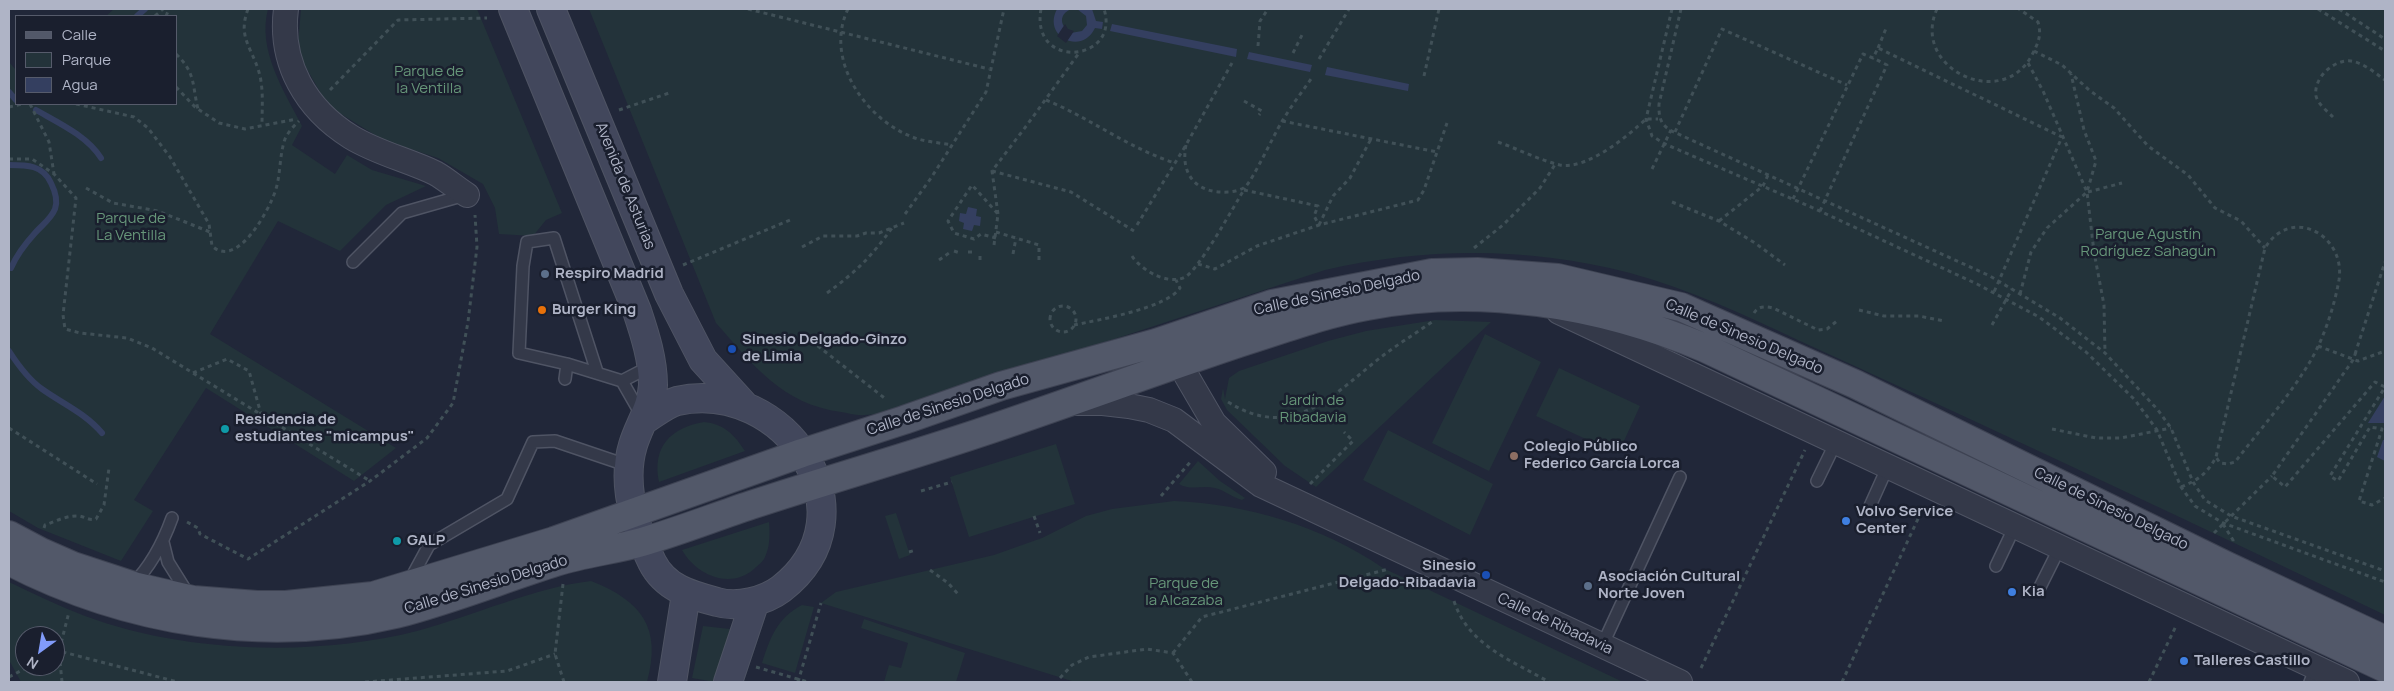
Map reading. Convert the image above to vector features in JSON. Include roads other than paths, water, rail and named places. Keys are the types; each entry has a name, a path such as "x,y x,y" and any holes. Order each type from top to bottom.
{"main road":[{"path":"513,9 637,311 647,342 653,386 644,420 633,445 629,466 629,483 634,514 643,542 653,564 668,583 686,594 722,604 755,601 772,595 801,571 811,554 822,520 819,484 802,452 786,432 766,417 744,405 709,398 675,401 644,420"},
{"name":"Avenida de Asturias","path":"551,9 669,294 703,360 744,405"},
{"name":"Calle de Sinesio Delgado","path":"9,535 56,559 132,586 192,600 286,605 373,596 554,541 634,514 802,452 904,420 1001,386 1156,343 1272,304 1432,273 1477,272 1558,278 1681,307 1856,384 2227,566 2385,640"},
{"name":"Calle de Sinesio Delgado","path":"9,561 62,586 129,608 194,622 275,628 320,626 391,615 463,596 559,561 643,542 976,434 1061,403 1288,327 1370,305 1433,299 1518,299 1589,310 1633,321 1705,348 2385,668"},
{"path":"672,682 686,594"},
{"path":"728,682 755,601"}],"street":[{"path":"286,9 287,49 297,80 314,107 351,137 436,174 467,195"},
{"name":"Calle de Sinesio Delgado","path":"1537,302 2060,547 2313,675 2346,682"},
{"name":"Calle de Ribadavia","path":"1156,343 1180,363 1214,423 1294,501"},
{"name":"Calle de Ribadavia","path":"1061,403 1103,403 1129,406 1149,410 1174,420 1261,485 1680,682"}],"lane":[{"path":"353,262 402,213 467,195"},
{"path":"597,372 554,238 527,242 523,266 519,353 597,372 622,381 644,420"},
{"path":"565,379 567,364"},
{"path":"622,381 651,366"},
{"path":"406,587 429,545 507,499 533,442 556,436 629,466"},
{"path":"1817,481 1836,442"},
{"path":"1870,506 1888,466"},
{"path":"1602,646 1680,477"},
{"path":"132,586 143,575 163,542 172,518"},
{"path":"1996,566 2016,526"},
{"path":"163,542 168,562 192,600"},
{"path":"2040,587 2060,547"}],"water":[{"path":"1057,9 1071,9 1064,14 1062,21 1071,33 1082,31 1087,25 1086,16 1077,9 1092,9 1096,21 1103,22 1102,29 1095,28 1089,36 1081,41 1073,42 1066,40 1059,35 1055,28 1054,19"},
{"path":"1112,24 1237,49 1236,57 1110,31"},
{"path":"1249,52 1312,65 1310,72 1247,59"},
{"path":"1327,67 1409,84 1408,91 1325,75"},
{"path":"968,207 977,209 976,216 981,217 980,226 974,225 972,231 963,229 964,223 959,221 960,213 966,214"},
{"path":"2385,396 2385,423 2368,423"},
{"path":"2383,440 2385,440 2385,461 2377,457"}],"waterway":[{"path":"138,15 145,9"},
{"path":"9,92 15,99"},
{"path":"36,110 80,137 101,158"},
{"path":"9,165 28,166 39,169 48,177 56,196 55,209 51,216 25,245 11,268"},
{"path":"9,351 32,381 81,414 102,433"}],"place":[{"name":"Respiro Madrid","path":"545,274"},
{"name":"Burger King","path":"542,310"},
{"name":"Sinesio Delgado-Ginzo de Limia","path":"732,349"},
{"name":"Residencia de estudiantes \"micampus\"","path":"225,429"},
{"name":"Colegio Público Federico García Lorca","path":"1514,456"},
{"name":"Volvo Service Center","path":"1846,521"},
{"name":"GALP","path":"397,541"},
{"name":"Sinesio Delgado-Ribadavia","path":"1486,575"},
{"name":"Asociación Cultural Norte Joven","path":"1588,586"},
{"name":"Kia","path":"2012,592"},
{"name":"Talleres Castillo","path":"2184,661"}],"park label":[{"name":"Parque de la Ventilla","path":"429,80"},
{"name":"Parque de La Ventilla","path":"131,228"},
{"name":"Parque Agustín Rodríguez Sahagún","path":"2148,244"},
{"name":"Jardín de Ribadavia","path":"1313,410"},
{"name":"Parque de la Alcazaba","path":"1184,592"}]}
